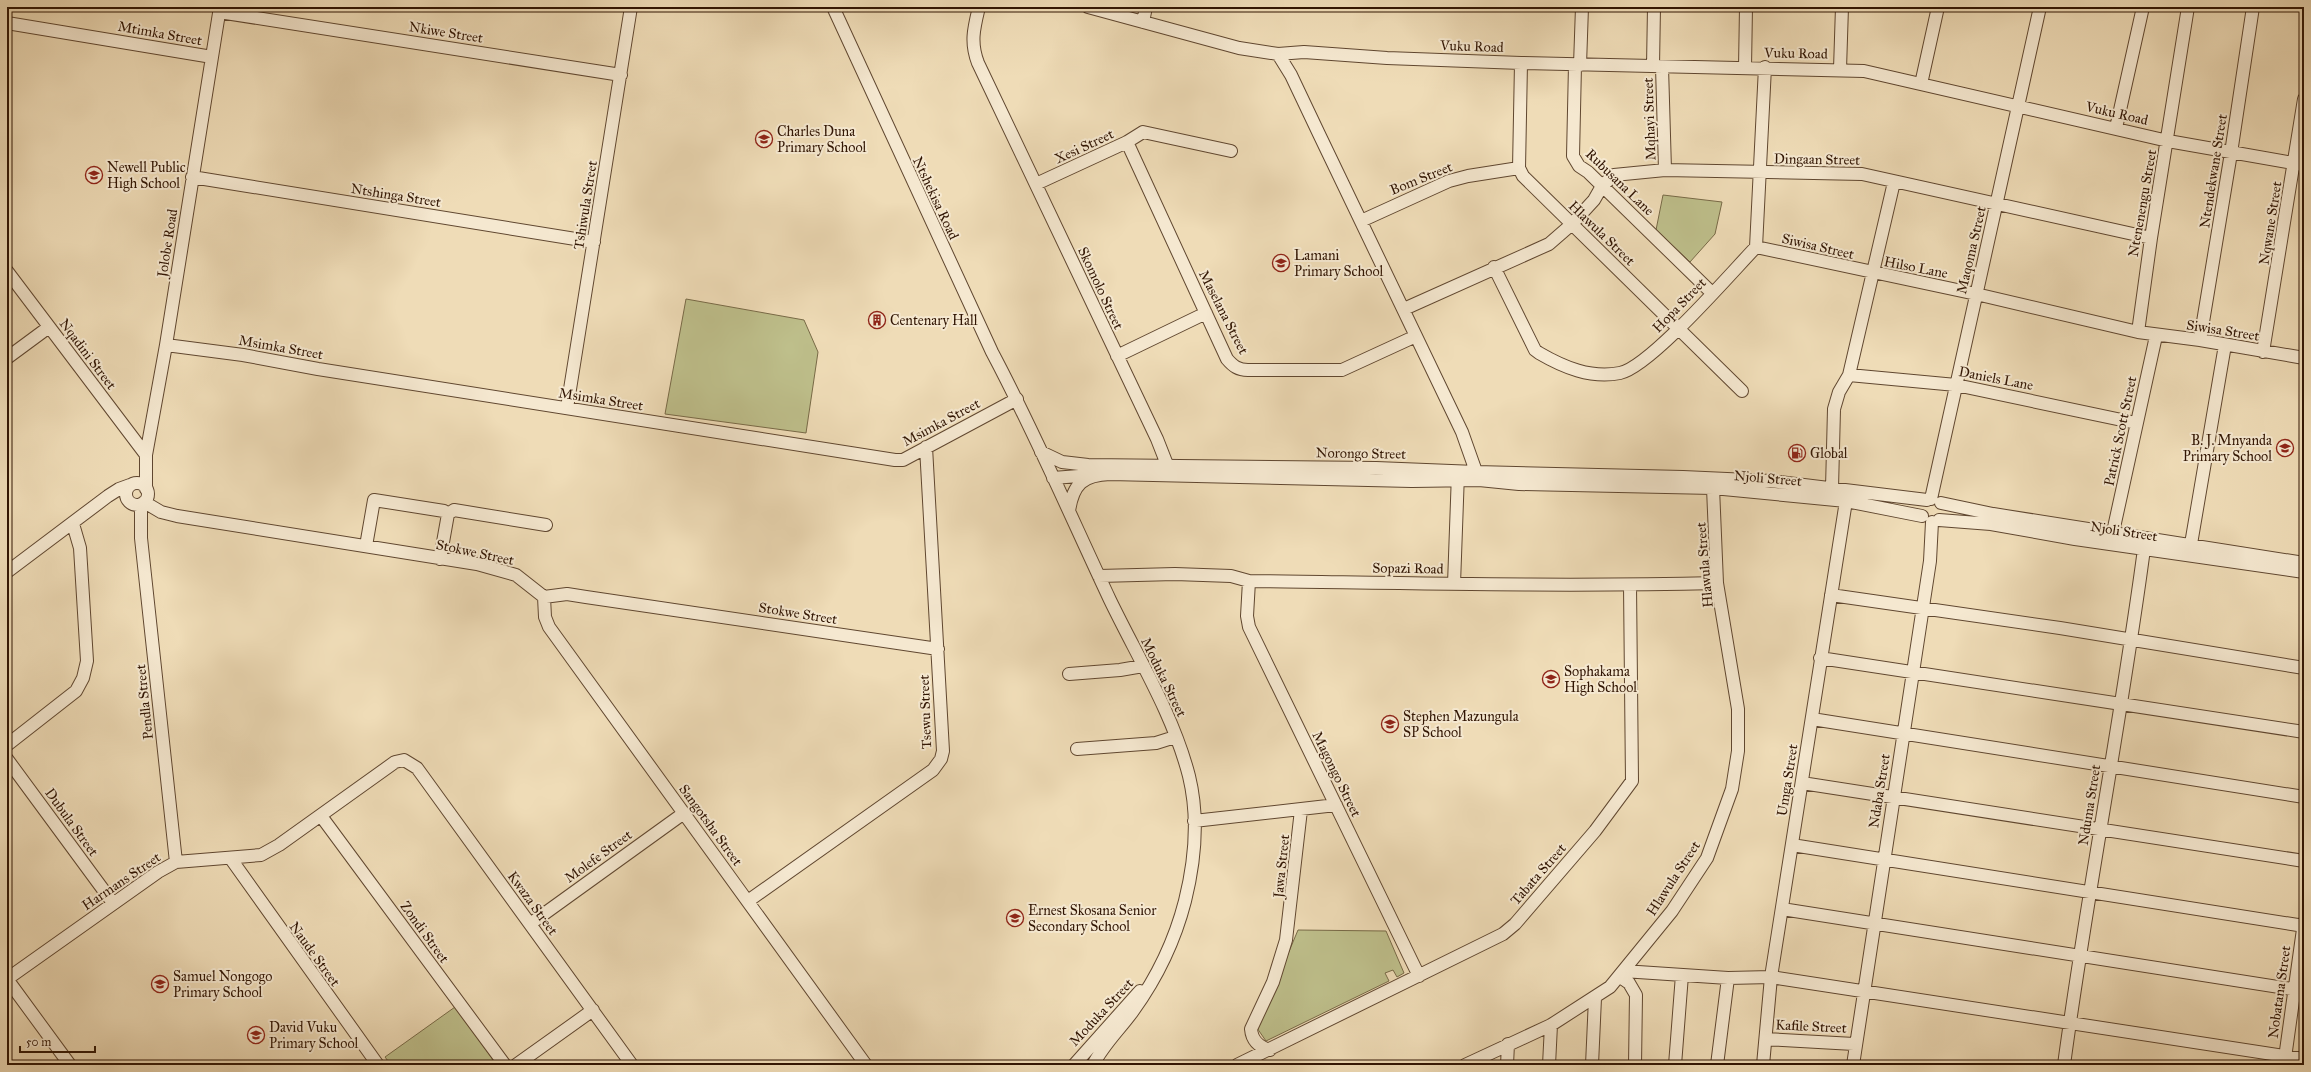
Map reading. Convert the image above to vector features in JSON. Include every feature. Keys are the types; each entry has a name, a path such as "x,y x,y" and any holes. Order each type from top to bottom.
{"street":[{"name":"Tshiwula Street","path":"567,408 631,7"},
{"name":"Ntshekisa Road","path":"833,7 912,182 992,352 1017,399"},
{"name":"Skomolo Street","path":"979,7 972,38 973,51 1005,123 1036,184 1116,356 1157,439 1168,467"},
{"name":"Vuku Road","path":"1088,7 1239,48 1278,54 1304,52 1387,58 1578,65 1840,69 1879,74 2168,141 2299,165"},
{"path":"1143,22 1146,7"},
{"name":"Rubusana Lane","path":"1582,7 1573,156 1579,166 1602,186 1712,293"},
{"name":"Mqhayi Street","path":"1654,7 1665,170"},
{"path":"1745,68 1746,7"},
{"path":"1840,69 1842,7"},
{"path":"1921,84 1938,7"},
{"name":"Maqoma Street","path":"1933,500 1956,385 2040,7"},
{"path":"2116,128 2143,7"},
{"name":"Ntenenengu Street","path":"2138,332 2151,238 2168,141 2188,7"},
{"name":"Ntendekwane Street","path":"2200,340 2231,153 2253,7"},
{"name":"Nkiwe Street","path":"220,9 621,75"},
{"name":"Jolobe Road","path":"146,489 146,458 166,345 220,9"},
{"name":"Mtimka Street","path":"7,23 212,57"},
{"path":"1278,54 1290,75 1404,309 1462,432 1478,476"},
{"path":"1519,168 1521,63"},
{"path":"1756,247 1761,173 1765,68"},
{"name":"Nqwane Street","path":"2264,352 2299,165 2304,99"},
{"name":"Xesi Street","path":"1036,184 1127,142 1143,132 1231,151"},
{"name":"Maselana Street","path":"1127,142 1227,359 1232,365 1244,370 1340,371 1416,336"},
{"name":"Bom Street","path":"1361,221 1449,181 1468,176 1519,168"},
{"name":"Hlawula Street","path":"1519,168 1523,176 1742,391"},
{"name":"Dingaan Street","path":"1572,224 1594,200 1602,186 1614,175 1665,170 1862,174 2151,238"},
{"name":"Ntshinga Street","path":"192,177 594,242"},
{"name":"Hilso Lane","path":"1894,182 1874,274 1976,294 2138,332"},
{"path":"1404,309 1494,267 1544,247 1572,224"},
{"name":"Siwisa Street","path":"1756,247 1874,274"},
{"name":"Hopa Street","path":"1494,267 1535,350 1581,373 1618,374 1637,366 1678,328 1756,247"},
{"name":"Nqadini Street","path":"7,271 146,458"},
{"path":"1832,488 1834,409 1842,384 1849,375 1874,274"},
{"path":"1116,356 1206,313"},
{"path":"7,358 49,327"},
{"name":"Siwisa Street","path":"2138,332 2156,336 2200,340 2304,358"},
{"name":"Patrick Scott Street","path":"2113,532 2156,336"},
{"name":"Msimka Street","path":"166,345 243,355 894,460 903,460 1017,399"},
{"path":"2191,544 2225,345"},
{"name":"Daniels Lane","path":"1849,375 1956,385 2136,422"},
{"name":"Moduka Street","path":"1017,399 1040,452 1175,736 1189,777 1194,821 1193,855 1185,900 1170,944 1142,998 1093,1065"},
{"name":"Tsewu Street","path":"748,901 917,782 937,765 943,751 926,447"},
{"name":"Norongo Street","path":"1040,452 1069,463 1168,467 1376,468 1458,476"},
{"name":"Jolobe Road","path":"130,485 146,458"},
{"path":"1069,511 1074,490 1093,474"},
{"name":"Norongo Street","path":"1053,478 1093,474 1478,476 1518,484 1685,482"},
{"path":"1454,584 1458,476"},
{"name":"Njoli Street","path":"1685,482 1771,481 1886,496 1933,500 1993,514 2304,563"},
{"name":"Njoli Street","path":"1685,482 1713,488 1846,501"},
{"path":"7,572 119,489 130,485 140,484 146,489 147,498 137,503 112,501 93,509"},
{"path":"130,485 126,491 137,503"},
{"name":"Hlawula Street","path":"1465,1065 1551,1025 1595,998 1621,974 1672,912 1707,858 1732,789 1738,751 1738,709 1717,583 1713,488"},
{"path":"366,546 374,500 377,499 431,509 448,514"},
{"path":"1846,501 1931,520 1944,512 1933,500 1922,505 1931,520"},
{"name":"Umga Street","path":"1763,1065 1771,977 1812,719 1820,658 1846,501"},
{"name":"Stokwe Street","path":"137,503 177,516 366,546 510,572 516,575 544,598 567,594 938,649"},
{"name":"Pendla Street","path":"137,503 176,862"},
{"path":"440,559 448,514 454,510 546,525"},
{"name":"Njoli Street","path":"1931,520 1991,524 2144,549 2304,572"},
{"name":"Ndaba Street","path":"1852,1065 1854,1044 1865,992 1883,860 1932,549 1931,520"},
{"path":"7,745 76,691 86,670 87,661 80,548 72,524"},
{"name":"Nduma Street","path":"2064,1065 2119,705 2132,641 2144,549"},
{"name":"Sopazi Road","path":"1099,576 1175,574 1231,576 1249,580 1454,584 1630,585 1717,583"},
{"name":"Magongo Street","path":"1249,580 1247,616 1249,627 1418,976"},
{"name":"Tabata Street","path":"1237,1065 1503,934 1515,924 1595,831 1632,781 1630,585"},
{"path":"1831,595 2060,628 2304,668"},
{"name":"Sangotsha Street","path":"544,598 545,618 549,627 866,1065"},
{"path":"1820,658 2119,705 2304,732"},
{"path":"1069,674 1120,670 1143,666"},
{"path":"1812,719 2304,797"},
{"path":"1077,749 1156,743 1175,736"},
{"name":"Dubula Street","path":"7,759 113,903"},
{"name":"Harmans Street","path":"7,979 113,903 176,862 230,859 261,855 279,846 396,762 408,761"},
{"name":"Kwaza Street","path":"408,761 417,768 632,1065"},
{"path":"1802,783 2304,861"},
{"name":"Jawa Street","path":"1194,821 1336,805"},
{"name":"Jawa Street","path":"1270,1050 1262,1048 1257,1043 1252,1035 1252,1029 1278,969 1288,924 1301,810"},
{"name":"Molefe Street","path":"530,924 684,813"},
{"name":"Zondi Street","path":"321,816 504,1065"},
{"path":"1792,845 2304,926"},
{"name":"Naude Street","path":"230,859 378,1065"},
{"path":"1782,909 2300,991"},
{"name":"Nobatana Street","path":"2285,1060 2300,991 2304,922"},
{"path":"1621,974 1682,975 1728,978 1771,977 2070,1024 2285,1060 2304,1058"},
{"path":"1621,974 1629,983 1636,995 1635,1065"},
{"path":"1675,1065 1682,975"},
{"path":"1717,1065 1728,978"},
{"path":"7,979 70,1065"},
{"name":"Moduka Street","path":"1074,1065 1115,1017 1151,981"},
{"path":"1592,1065 1595,998"},
{"path":"516,1065 593,1010"},
{"path":"1549,1065 1551,1025"},
{"name":"Kafile Street","path":"1766,1039 1854,1044"},
{"path":"1507,1065 1508,1044"}],"green space":[{"path":"1663,195 1722,202 1715,234 1690,262 1656,230"},
{"path":"686,299 804,320 818,352 806,433 665,414"},
{"path":"1298,930 1386,931 1404,973 1397,977 1393,970 1385,973 1389,981 1266,1041 1257,1028"},
{"path":"455,1007 497,1065 391,1065 385,1057"}],"place":[{"name":"Charles Duna Primary School","path":"764,139"},
{"name":"Newell Public High School","path":"94,175"},
{"name":"Lamani Primary School","path":"1281,263"},
{"name":"Centenary Hall","path":"877,320"},
{"name":"B. J. Mnyanda Primary School","path":"2285,448"},
{"name":"Global","path":"1797,453"},
{"name":"Sophakama High School","path":"1551,679"},
{"name":"Stephen Mazungula SP School","path":"1390,724"},
{"name":"Ernest Skosana Senior Secondary School","path":"1015,918"},
{"name":"Samuel Nongogo Primary School","path":"160,984"},
{"name":"David Vuku Primary School","path":"256,1035"}]}
